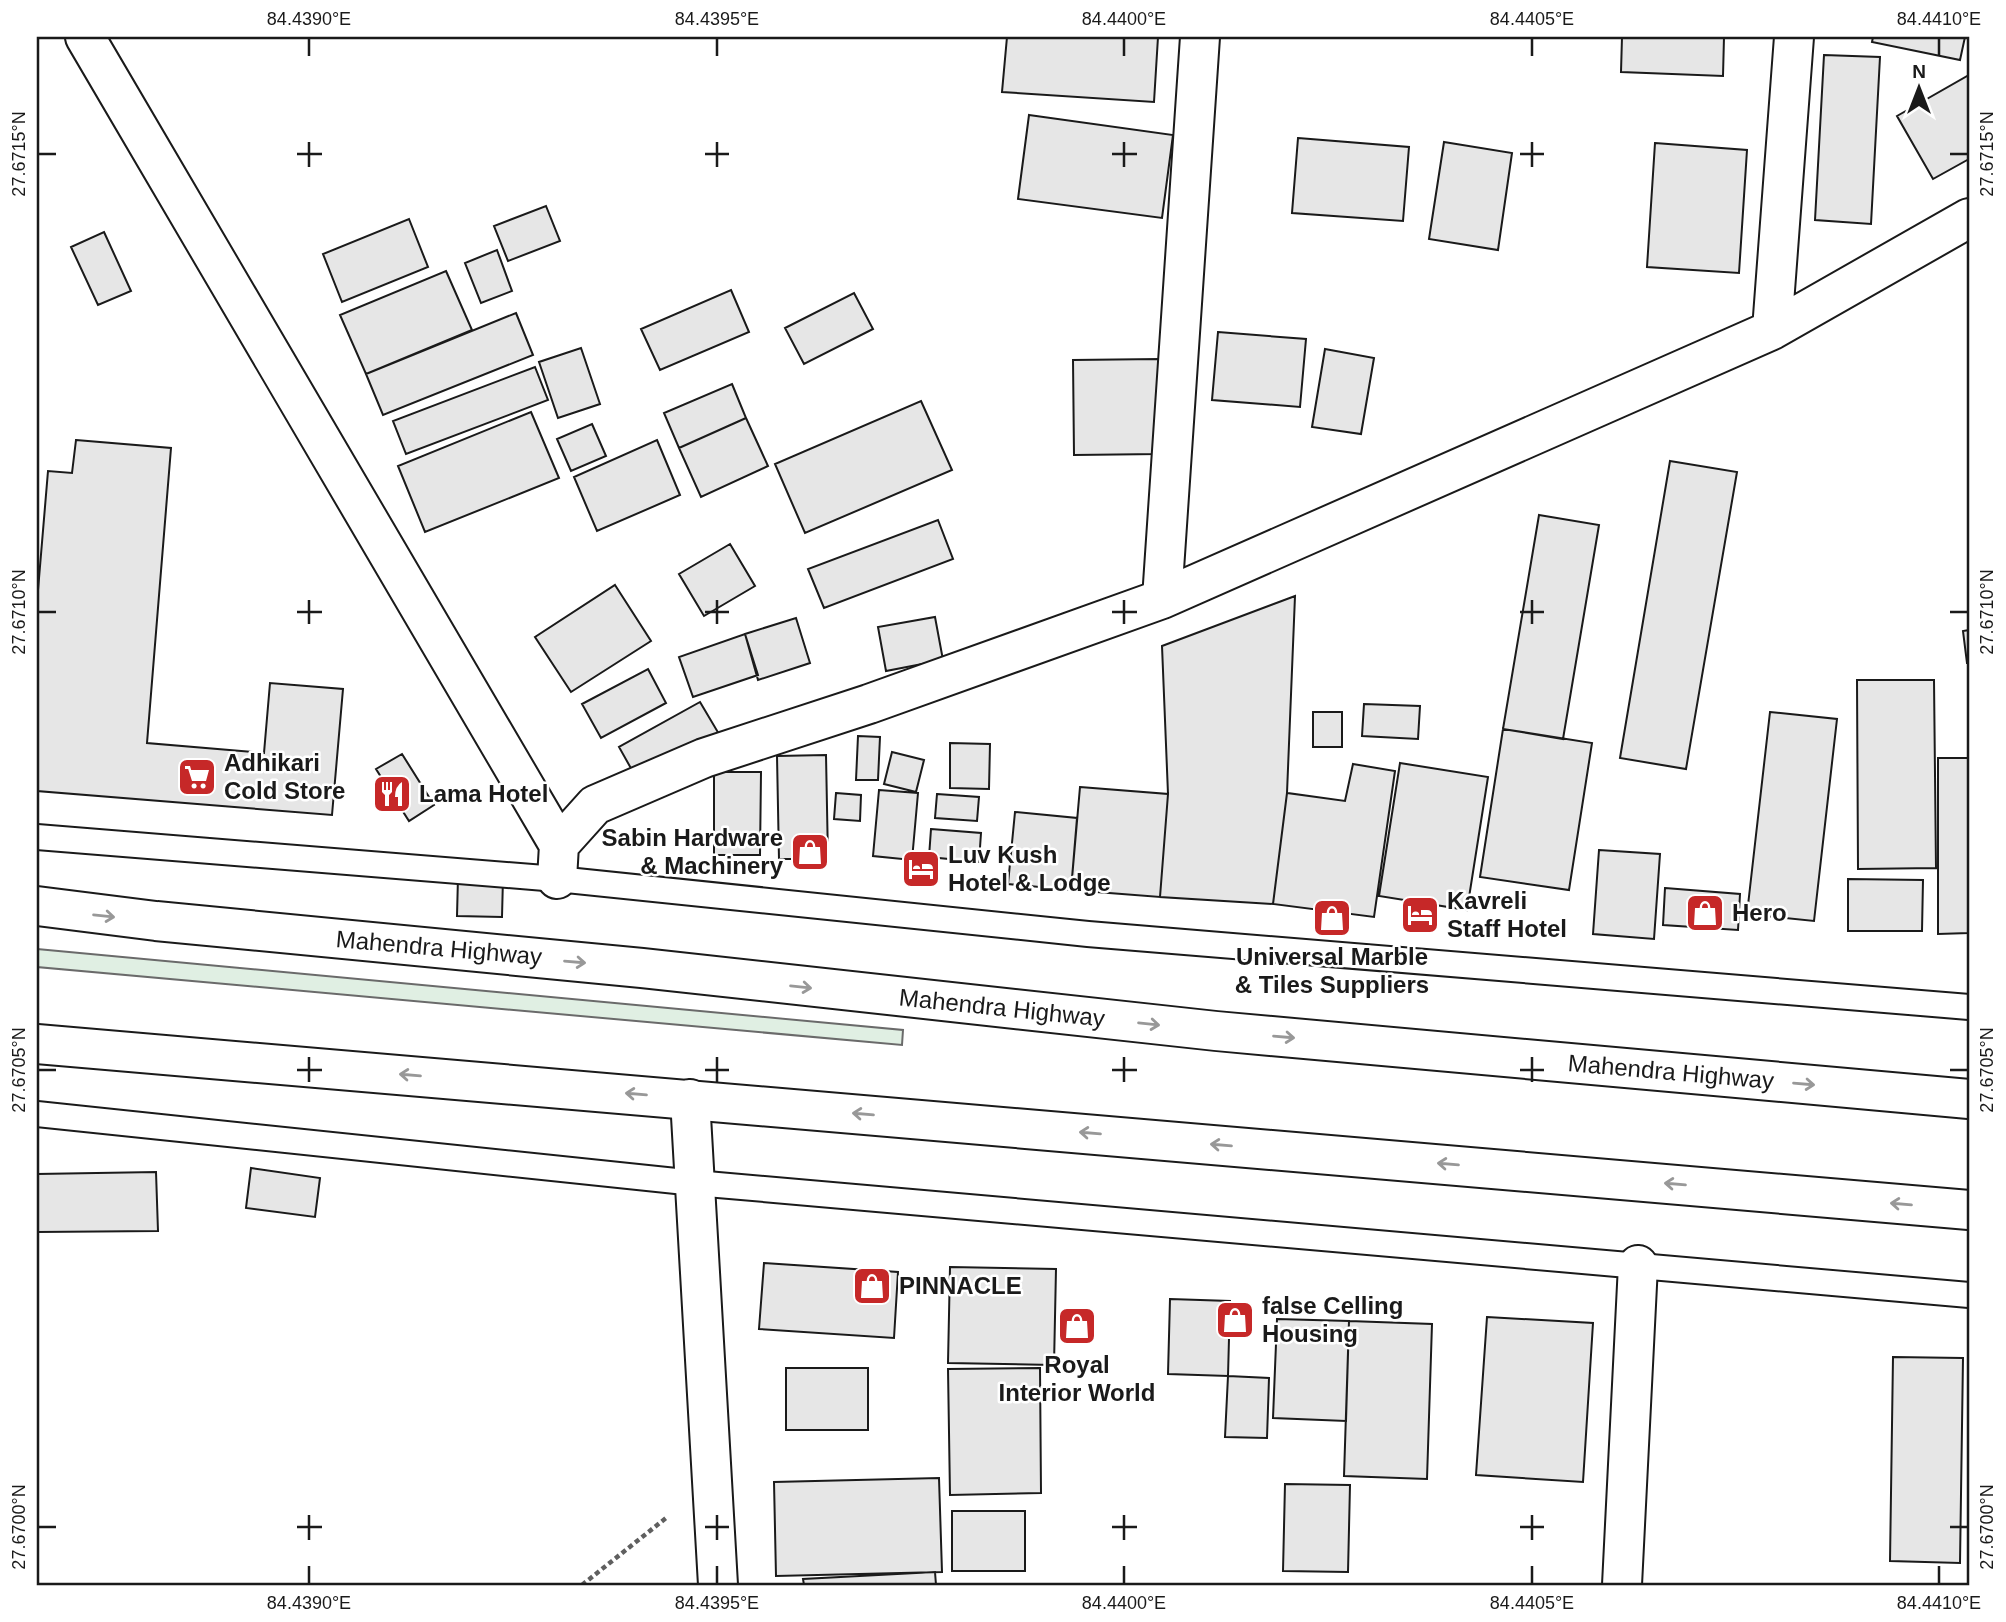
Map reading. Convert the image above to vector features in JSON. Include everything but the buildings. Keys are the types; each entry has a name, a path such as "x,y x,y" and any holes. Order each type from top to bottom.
{"main road":[{"path":"85,37 558,862 595,805 704,758 869,704 1162,599 1772,330 1969,218"},
{"path":"1162,599 1200,37"},
{"path":"1772,330 1794,37"},
{"name":"Mahendra Highway","path":"37,906 156,921 642,968 1216,1031 1969,1099"},
{"path":"37,1044 1969,1210"},
{"path":"690,1099 718,1585"},
{"path":"1622,1585 1638,1265"}],"lane":[{"path":"37,837 558,862 1088,934 1969,1007"},
{"path":"37,1114 695,1183 1969,1295"}],"path":[{"path":"582,1585 713,1481"}],"green space":[{"path":"37,949 903,1030 902,1045 37,967"}],"place":[{"name":"Adhikari Cold Store","path":"197,777"},
{"name":"Lama Hotel","path":"392,794"},
{"name":"Sabin Hardware & Machinery","path":"810,852"},
{"name":"Luv Kush Hotel & Lodge","path":"921,869"},
{"name":"Hero","path":"1705,913"},
{"name":"Kavreli Staff Hotel","path":"1420,915"},
{"name":"Universal Marble & Tiles Suppliers","path":"1332,918"},
{"name":"PINNACLE","path":"872,1286"},
{"name":"false Celling Housing","path":"1235,1320"},
{"name":"Royal Interior World","path":"1077,1326"}]}
